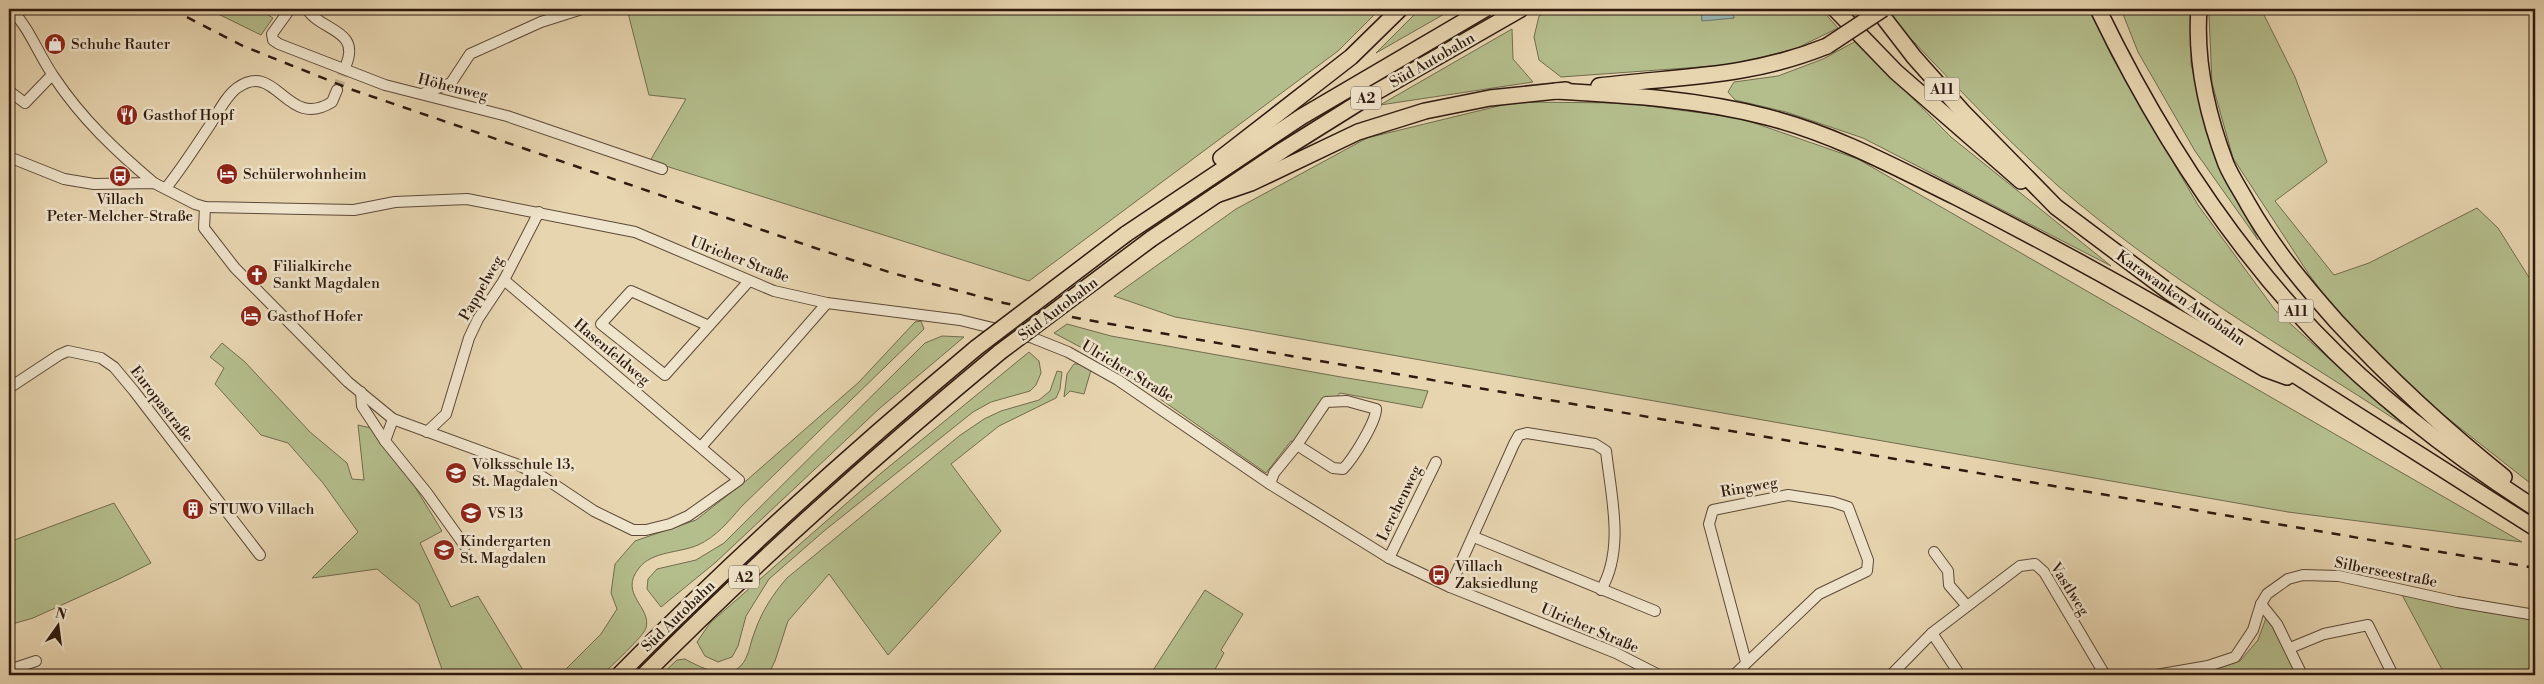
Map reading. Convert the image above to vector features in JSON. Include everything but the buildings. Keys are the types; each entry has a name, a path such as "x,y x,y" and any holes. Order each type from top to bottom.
{"highway":[{"path":"1195,187 1214,164 1351,57 1400,9"},
{"name":"Süd Autobahn","path":"619,675 769,529 873,434 976,348 1126,234 1195,187 1309,112 1485,9"},
{"name":"Süd Autobahn","path":"644,675 772,549 832,494 1000,352 1151,239 1216,195 1398,79 1521,9"},
{"path":"1835,9 1896,72 2008,172 2056,207"},
{"name":"Karawanken Autobahn","path":"1876,9 1914,57 1963,112 2056,207 2168,291 2229,333 2535,528"},
{"path":"1216,195 1251,183 1358,132 1424,111 1490,98 1630,82 1713,76 1765,67 1827,46 1883,9"},
{"name":"A11","path":"2098,9 2155,120 2193,180 2232,235 2274,287 2315,332 2368,383 2458,457 2535,508"},
{"path":"2199,9 2199,52 2204,97 2227,166 2258,222 2296,277 2382,371 2468,448 2535,500"},
{"path":"1556,91 1630,95 1696,102 1768,117 1828,136 1890,164 2029,234 2265,369 2321,391"}],"street":[{"path":"11,9 23,22 52,75 93,128 154,183"},
{"name":"Höhenweg","path":"290,9 272,34 273,40 279,44 385,85 507,116 662,169"},
{"path":"307,9 316,19 338,31 348,42 349,57 346,65"},
{"path":"422,94 451,82 470,54 541,22 582,9"},
{"path":"9,91 24,103 52,75"},
{"path":"166,188 223,105 239,87 249,82 263,82 302,109 312,111 332,102 337,90"},
{"path":"9,157 64,179 94,184 154,183"},
{"name":"Ulricher Straße","path":"154,183 188,201 205,207 354,210 395,202 467,199 634,232 774,291 827,303 979,324 1033,338 1068,352 1118,380 1270,484 1389,558 1450,587 1616,653 1659,675"},
{"path":"205,207 204,228 236,268 361,392 393,419 428,432"},
{"name":"Pappelweg","path":"428,432 446,414 470,338 478,319 504,280 539,212"},
{"name":"Hasenfeldweg","path":"428,432 516,464 543,477 594,510 633,530 646,530 670,524 688,516 739,480 504,280"},
{"path":"709,326 631,291 601,324 665,375 709,326 748,281"},
{"path":"701,448 827,303"},
{"name":"Europastraße","path":"9,388 59,354 68,351 101,358 114,367 134,391 260,555"},
{"path":"361,392 362,406 385,441 427,493 465,546"},
{"path":"1270,484 1274,473 1297,445 1326,402 1333,400 1361,404 1376,409 1376,416 1366,434 1343,468 1333,468 1297,445"},
{"path":"385,441 393,419"},
{"path":"1450,587 1519,435 1528,433 1602,447 1606,451 1614,539 1612,565 1601,590"},
{"name":"Lerchenweg","path":"1389,558 1436,462"},
{"name":"Ringweg","path":"1734,675 1819,594 1867,571 1868,560 1848,507 1833,502 1788,496 1713,510 1709,524 1746,662"},
{"path":"1474,537 1655,611"},
{"path":"1934,552 1948,571 1949,585 1967,606"},
{"name":"Vastlweg","path":"1891,675 1932,632 2020,566 2035,564 2044,572 2105,675"},
{"name":"Silberseestraße","path":"2156,675 2208,666 2235,657 2253,630 2261,604 2275,587 2288,579 2303,575 2339,576 2457,602 2535,616"},
{"path":"2261,604 2277,624 2302,675"},
{"path":"2290,648 2324,634 2368,625 2393,675"},
{"path":"1932,632 1960,675"},
{"path":"9,670 36,661"}],"green space":[{"path":"208,9 270,9 268,15 273,18 261,35"},
{"path":"627,9 1380,9 1338,51 1029,281 650,161 686,99 649,95"},
{"path":"1420,9 1453,9 1376,53"},
{"path":"1554,9 1701,9 1702,20 1734,18 1732,9 1821,9 1838,28 1795,49 1728,65 1561,77 1539,60 1534,37 1539,16"},
{"path":"1843,9 1867,9 1868,10 1854,20"},
{"path":"1896,9 2091,9 2111,55 2198,205 2275,310 2402,424 2225,310 2097,219 2035,165 1951,81 1889,16"},
{"path":"2121,9 2192,9 2191,64 2212,148 2258,240 2195,151 2138,52"},
{"path":"2212,9 2261,9 2295,77 2327,162 2275,201 2334,275 2369,263 2477,208 2498,228 2535,287 2535,487 2403,383 2351,331 2308,273 2233,158 2212,83 2209,15"},
{"path":"1512,29 1513,59 1533,82 1380,105"},
{"path":"1856,41 1951,137 2111,266 1863,138 1786,112 1735,100 1728,92 1734,82 1778,76 1823,59"},
{"path":"1515,102 1625,103 1740,118 1858,159 2522,542 2288,512 1175,317 1114,296 1236,209 1367,138"},
{"path":"921,321 924,329 716,533 705,542 691,548 651,558 639,568 632,585 647,620 646,628 619,659 602,675 560,675 601,634 617,609 611,593 615,564 635,541 696,520 747,480 859,382 915,322"},
{"path":"1067,324 1111,336 1428,391 1422,408 1340,393 1302,444 1291,441 1266,473 1103,359 1054,333"},
{"path":"942,336 964,337 880,408 716,562 661,607 647,589 648,579 657,569 696,560 724,543 925,343"},
{"path":"222,343 245,362 310,432 347,463 352,479 364,480 358,425 371,428 415,487 442,531 420,543 451,607 478,596 526,675 444,675 419,604 377,569 312,578 358,532 323,483 288,443 261,435 215,384 224,368 210,357"},
{"path":"1029,352 1039,361 1041,373 1036,385 1030,391 991,402 973,412 824,531 769,579 746,616 738,646 732,657 718,662 705,656 697,642 710,623 880,474"},
{"path":"1074,364 1082,364 1091,370 1084,394 1070,391 1064,397 1067,374"},
{"path":"1057,371 1062,372 1060,389 1056,398 999,426 951,464 1001,531 888,655 829,574 788,621 775,661 768,675 661,675 677,660 685,659 700,667 718,672 734,671 741,666 765,610 787,578 959,436 984,419 1001,411 1039,400 1050,391"},
{"path":"114,503 151,563 33,618 9,625 9,542"},
{"path":"1205,590 1243,614 1221,650 1224,653 1212,675 1150,675"},
{"path":"2401,593 2486,612 2535,620 2535,675 2445,675"},
{"path":"2266,618 2281,637 2297,675 2175,675 2240,661 2258,640"}],"water":[{"path":"1701,9 1732,9 1734,18 1702,21"}],"tunnel":[{"path":"337,90 346,65"}],"railway":[{"path":"171,9 243,46 353,90 809,246 892,273 1004,303 1082,319 1291,356 2535,568"}],"place":[{"name":"Schuhe Rauter","path":"55,44"},
{"name":"Gasthof Hopf","path":"127,115"},
{"name":"Schülerwohnheim","path":"227,174"},
{"name":"Villach Peter-Melcher-Straße","path":"120,176"},
{"name":"Filialkirche Sankt Magdalen","path":"257,275"},
{"name":"Gasthof Hofer","path":"251,316"},
{"name":"Volksschule 13, St. Magdalen","path":"456,473"},
{"name":"STUWO Villach","path":"193,509"},
{"name":"VS 13","path":"471,513"},
{"name":"Kindergarten St. Magdalen","path":"444,550"},
{"name":"Villach Zaksiedlung","path":"1439,575"}]}
